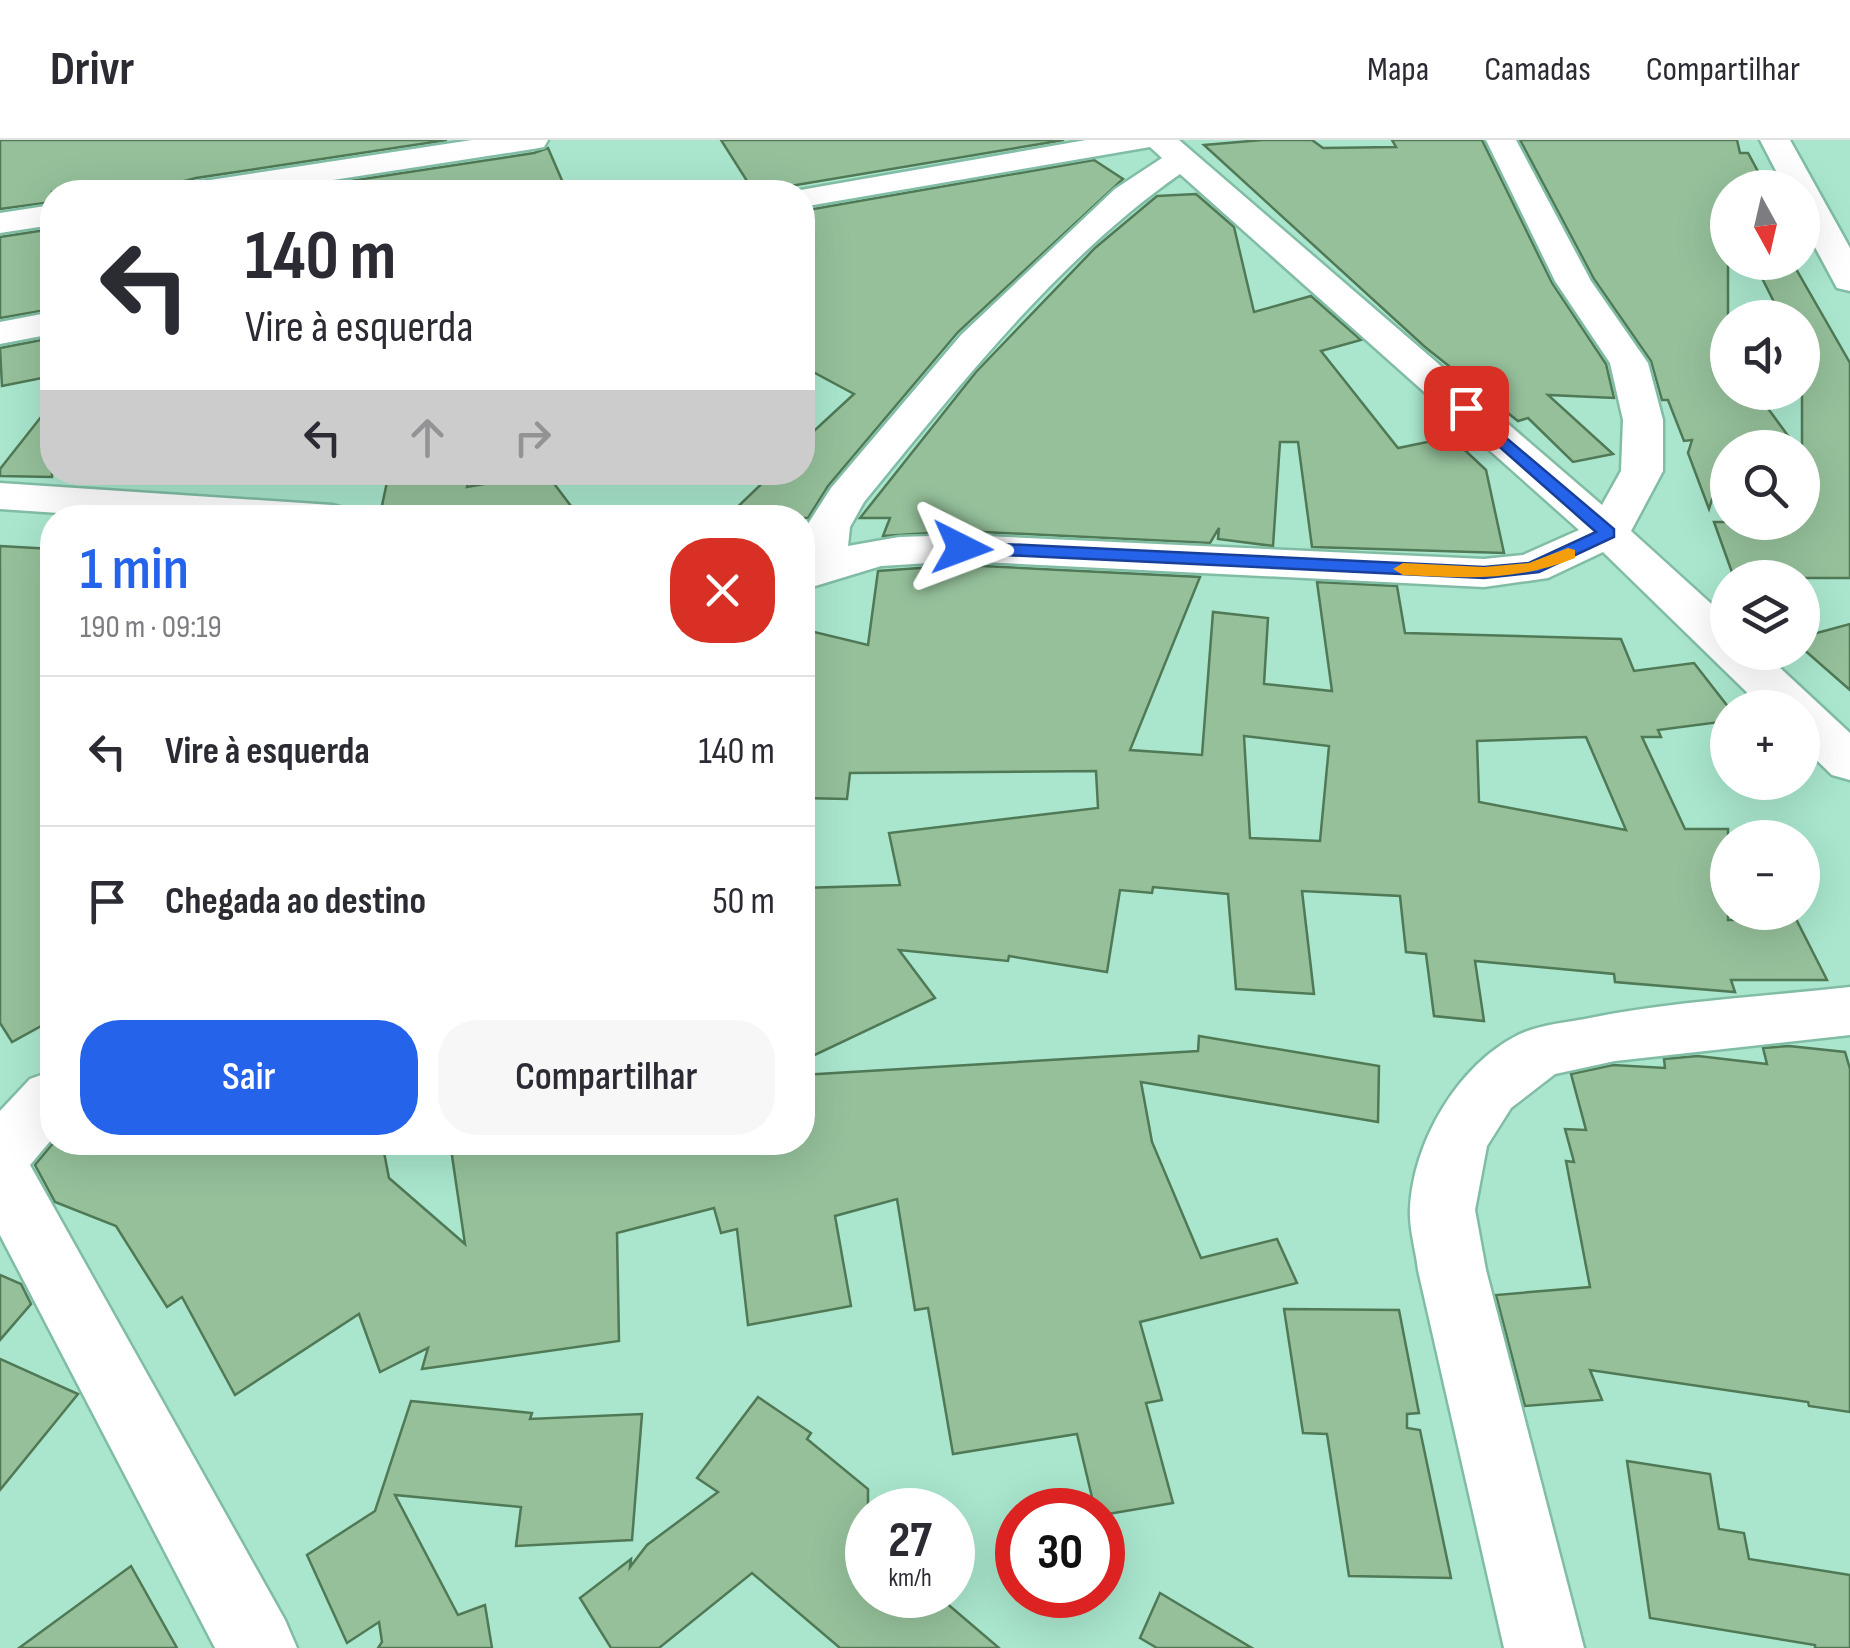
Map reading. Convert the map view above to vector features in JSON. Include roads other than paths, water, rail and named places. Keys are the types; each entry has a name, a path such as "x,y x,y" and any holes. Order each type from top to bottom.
{"street":[{"path":"275,180 533,140"},
{"path":"815,194 1142,140"},
{"path":"815,571 878,550 962,548 1484,573 1532,568 1608,533 1642,471 1642,420 1628,363 1573,281 1502,140"},
{"path":"1776,140 1792,170"},
{"path":"815,568 828,527 846,497 974,343 1127,196 1170,149 1608,533 1710,629"},
{"path":"0,223 40,217"},
{"path":"1820,223 1850,280"},
{"path":"0,333 40,325"},
{"path":"0,496 136,505"},
{"path":"1753,670 1774,690"},
{"path":"1820,734 1850,762"},
{"path":"1544,1648 1452,1270 1442,1210 1457,1140 1489,1090 1539,1053 1615,1037 1850,1011"},
{"path":"0,1154 40,1109"},
{"path":"0,1172 257,1648"}]}
